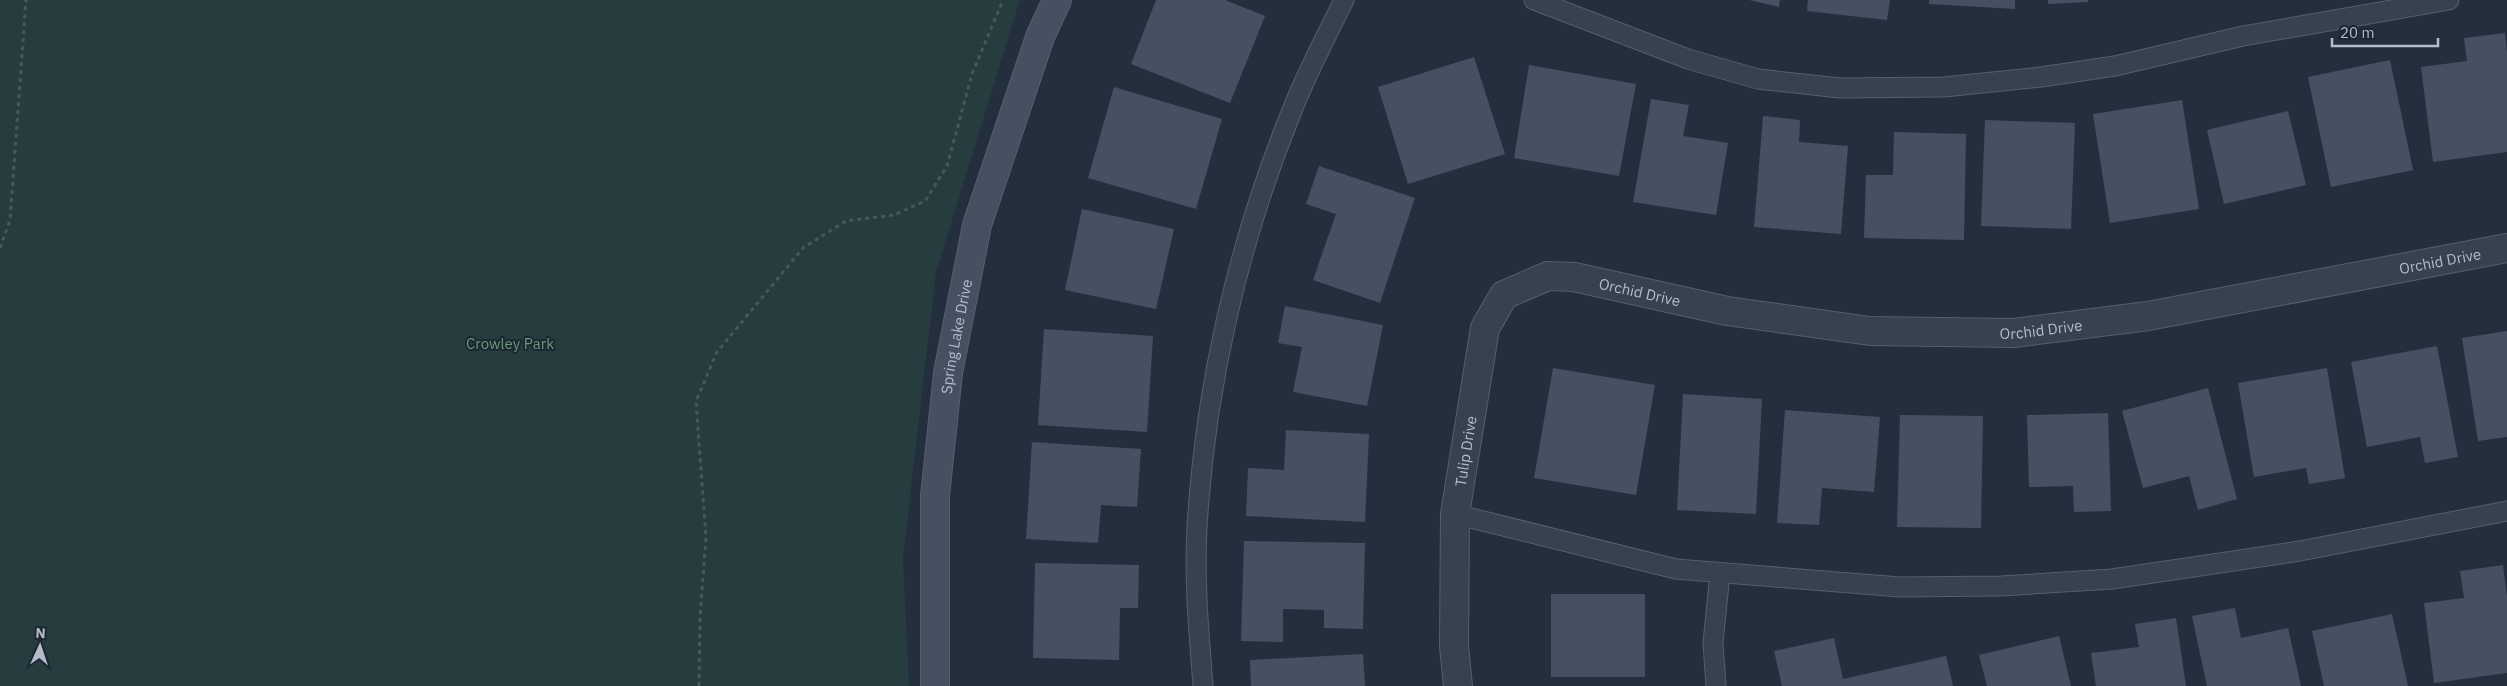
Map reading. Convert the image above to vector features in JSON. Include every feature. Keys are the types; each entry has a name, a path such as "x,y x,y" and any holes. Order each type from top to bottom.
{"street":[{"name":"Spring Lake Drive","path":"935,686 935,496 948,373 977,225 1040,37 1057,0"},
{"name":"Orchid Drive","path":"1574,277 1727,311 1870,331 2014,334 2148,316 2507,248"},
{"name":"Tulip Drive","path":"1458,686 1454,646 1455,514 1485,328 1504,295 1548,276 1574,277"}],"lane":[{"path":"1203,686 1196,597 1196,548 1206,418 1236,285 1260,194 1291,111 1344,0"},
{"path":"1534,0 1688,59 1758,79 1840,88 1944,87 2040,77 2115,66 2243,36 2449,0"},
{"path":"1455,514 1676,569 1900,587 2001,586 2112,579 2300,550 2507,511"},
{"path":"1716,686 1713,643 1720,572"}],"path":[{"path":"0,248 10,220 26,0"},
{"path":"699,686 700,618 706,538 696,401 710,368 718,352 803,248 846,221 894,215 925,201 947,166 972,74 1004,0"}],"green space":[{"name":"Crowley Park","path":"0,0 1020,0 936,272 903,558 909,686 0,686"}],"building":[{"path":"1156,0 1225,0 1265,16 1230,103 1131,64"},
{"path":"1749,0 1780,0 1779,7"},
{"path":"1808,0 1890,0 1887,20 1807,11"},
{"path":"1929,0 2015,0 2015,9 1929,4"},
{"path":"2048,0 2088,0 2088,2 2048,4"},
{"path":"2505,33 2507,53 2507,152 2433,162 2421,67 2467,61 2464,38"},
{"path":"1474,57 1505,154 1408,184 1378,87"},
{"path":"2390,60 2413,170 2331,187 2308,77"},
{"path":"1529,65 1636,84 1619,176 1514,158"},
{"path":"1114,87 1222,119 1196,209 1088,178"},
{"path":"1651,99 1689,105 1683,136 1728,143 1716,215 1633,202"},
{"path":"2182,100 2199,209 2110,223 2093,114"},
{"path":"2288,111 2306,185 2224,204 2207,130"},
{"path":"1763,116 1800,120 1799,142 1848,146 1841,234 1754,227"},
{"path":"1985,120 2075,123 2071,229 1981,226"},
{"path":"1894,132 1966,134 1964,240 1864,238 1866,175 1893,175"},
{"path":"1319,166 1415,198 1380,303 1313,280 1336,214 1306,204"},
{"path":"1082,209 1174,229 1156,309 1065,290"},
{"path":"1285,306 1383,325 1367,406 1293,392 1302,347 1278,343"},
{"path":"1044,329 1153,336 1147,432 1038,425"},
{"path":"2507,331 2507,437 2478,441 2462,338"},
{"path":"2437,346 2458,457 2425,463 2420,437 2367,447 2351,362"},
{"path":"1553,368 1655,385 1636,495 1534,478"},
{"path":"2327,368 2345,478 2309,484 2306,468 2254,477 2238,383"},
{"path":"2208,388 2237,499 2198,510 2189,476 2143,488 2122,411"},
{"path":"1683,394 1762,399 1756,514 1677,510"},
{"path":"1785,410 1880,417 1874,492 1822,488 1819,525 1777,523"},
{"path":"2108,413 2111,511 2074,512 2073,486 2029,487 2027,415"},
{"path":"1900,415 1983,416 1981,528 1897,527"},
{"path":"1286,430 1369,434 1365,522 1246,516 1248,468 1284,470"},
{"path":"1032,442 1141,449 1137,507 1101,505 1098,543 1026,539"},
{"path":"1244,541 1365,543 1363,629 1324,628 1324,610 1283,609 1283,642 1241,641"},
{"path":"1035,563 1139,565 1138,608 1120,608 1119,660 1033,658"},
{"path":"2503,565 2507,597 2507,673 2434,683 2424,603 2464,598 2460,571"},
{"path":"1551,594 1645,594 1645,677 1551,677"},
{"path":"2235,608 2241,638 2288,628 2301,686 2207,686 2192,616"},
{"path":"2392,614 2408,686 2324,686 2312,631"},
{"path":"2176,618 2186,686 2096,686 2091,653 2139,647 2135,624"},
{"path":"2059,636 2071,686 1987,686 1979,655"},
{"path":"1834,638 1843,679 1946,656 1953,686 1782,686 1774,651"},
{"path":"1363,654 1365,686 1251,686 1250,660"}]}
